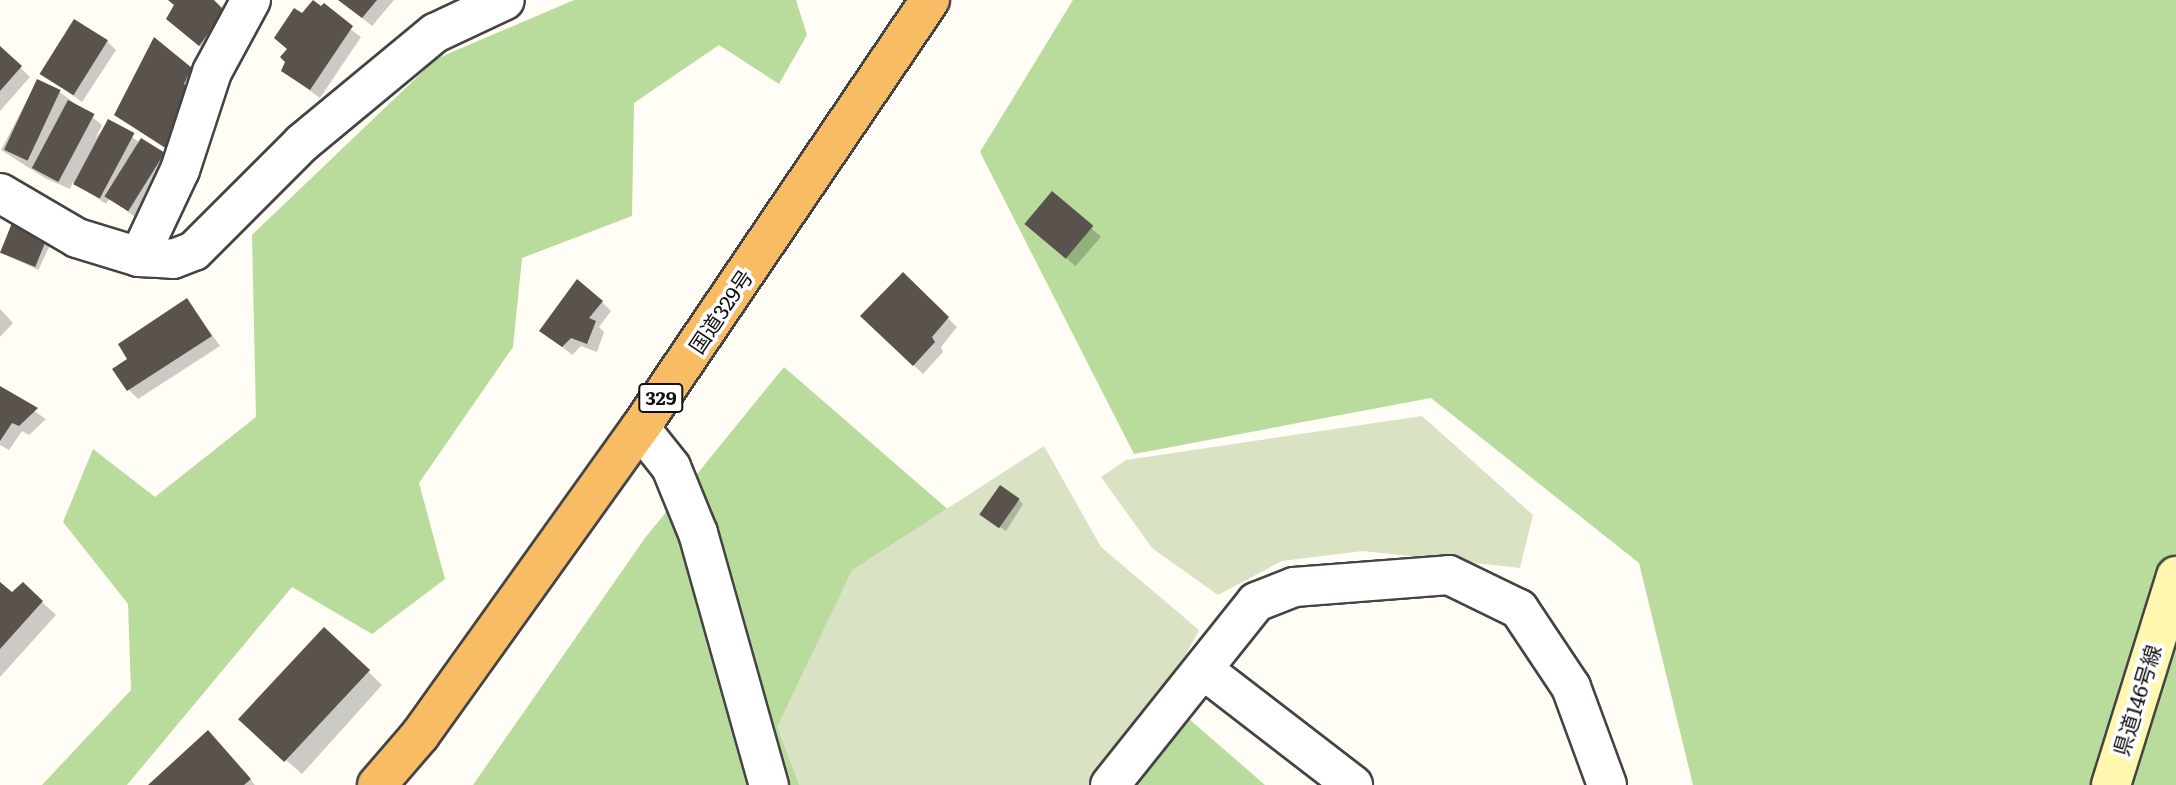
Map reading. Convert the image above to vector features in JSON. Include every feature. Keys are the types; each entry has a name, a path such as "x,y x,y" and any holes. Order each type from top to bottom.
{"highway":[{"name":"国道329号","path":"377,785 420,735 640,428 930,0"}],"main road":[{"name":"県道146号線","path":"2111,785 2176,576"}],"street":[{"path":"139,257 180,170 212,72 251,0"},
{"path":"0,193 77,238 139,257 173,260 194,251 302,143 435,33 505,0"},
{"path":"640,428 671,467 698,533 769,785"},
{"path":"1110,785 1205,671 1256,602 1294,587 1449,575 1519,609 1571,687 1607,785"},
{"path":"1205,671 1353,785"}],"green space":[{"path":"574,0 796,0 807,35 779,84 719,45 634,103 632,216 522,258 513,347 419,483 445,579 372,634 292,587 127,785 42,785 131,690 128,604 63,522 93,449 155,497 256,417 252,235 436,59"},
{"path":"1073,0 2176,0 2176,785 1693,785 1639,563 1431,398 1134,454 980,152"},
{"path":"784,367 1265,785 473,785 645,538"},
{"path":"1422,416 1533,515 1520,568 1363,551 1282,561 1218,595 1152,548 1101,477 1126,460"},
{"path":"1044,446 1101,547 1199,630 1116,785 799,785 777,727 852,570"}],"building":[{"path":"168,0 214,0 225,11 199,46 166,19 174,5"},
{"path":"313,0 321,6 324,3 353,26 310,90 281,71 285,62 280,57 287,49 274,38 294,8 302,13"},
{"path":"338,0 377,0 362,18"},
{"path":"74,19 108,40 73,95 40,74"},
{"path":"154,37 192,68 184,84 198,95 172,152 114,115"},
{"path":"0,46 22,66 0,91"},
{"path":"37,79 61,90 28,161 4,150"},
{"path":"68,100 94,114 58,182 32,168"},
{"path":"108,119 134,133 100,198 73,184"},
{"path":"141,138 165,153 128,211 104,197"},
{"path":"1052,191 1093,226 1066,259 1024,224"},
{"path":"12,223 47,237 35,267 0,253"},
{"path":"903,272 949,317 932,337 935,342 913,366 860,316"},
{"path":"577,279 603,301 589,318 596,321 587,344 571,338 562,347 539,331"},
{"path":"187,298 212,336 127,391 112,369 127,359 118,344"},
{"path":"0,386 38,408 19,426 12,423 0,441"},
{"path":"1000,485 1020,499 999,528 979,514"},
{"path":"0,582 12,592 23,582 43,601 0,649"},
{"path":"324,627 370,670 284,762 238,719"},
{"path":"208,730 251,779 244,785 148,785"}]}
